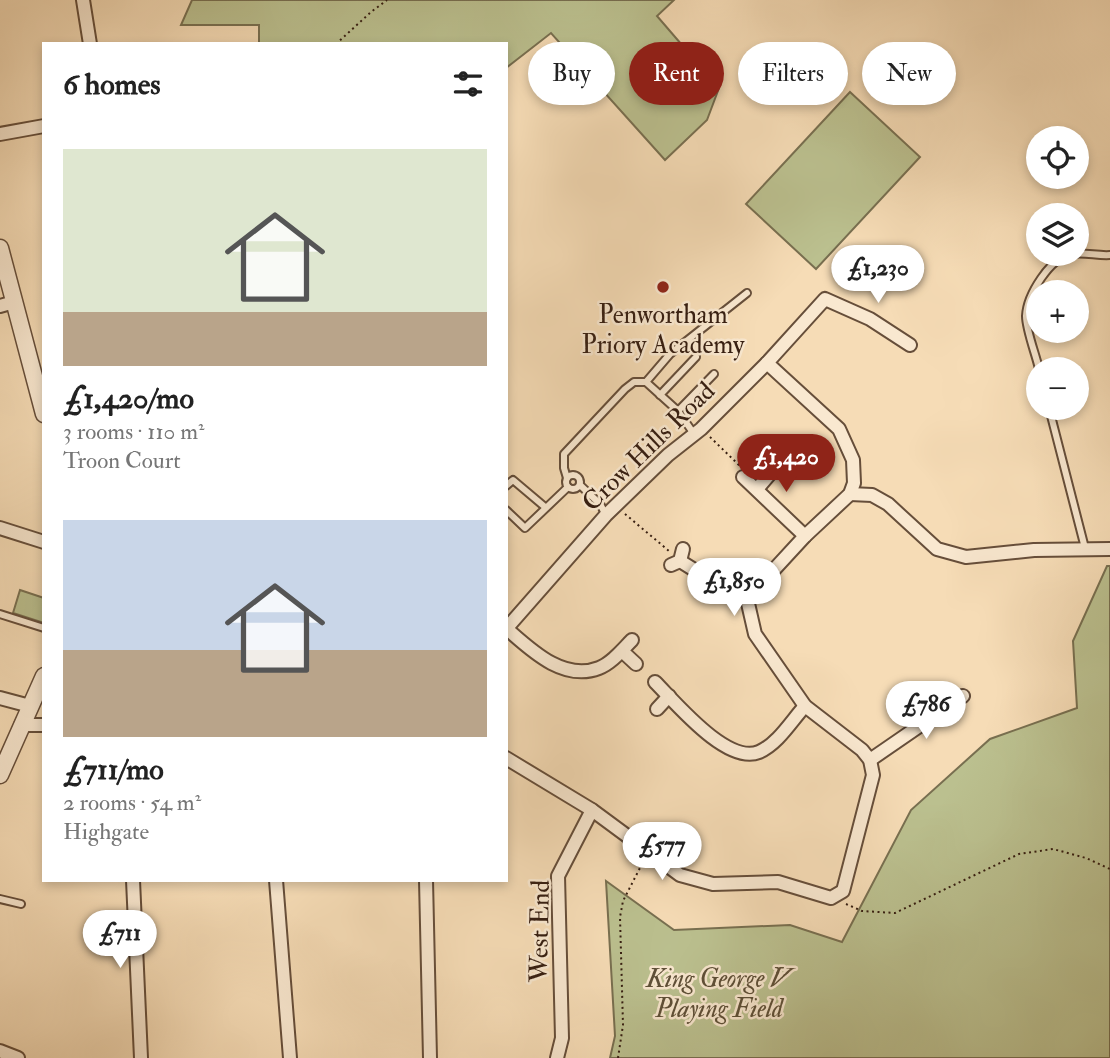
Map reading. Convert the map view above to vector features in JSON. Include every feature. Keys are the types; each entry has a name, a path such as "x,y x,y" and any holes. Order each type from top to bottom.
{"street":[{"path":"83,0 90,42"},
{"path":"0,134 42,126"},
{"path":"0,248 7,304 42,408"},
{"name":"Crow Hills Road","path":"508,627 643,478 697,431 767,363 825,299 870,319 905,344"},
{"path":"747,599 850,494 853,483 853,460 839,429 767,363"},
{"path":"757,489 769,475"},
{"path":"743,477 805,537"},
{"path":"850,494 872,495 888,504 937,549 965,557 1034,550 1110,550"},
{"path":"0,528 42,541"},
{"path":"678,558 725,589 747,599"},
{"path":"508,759 592,810 680,875 713,884 778,882 837,895 873,775 870,760 862,750 805,706 755,634 747,599"},
{"path":"508,631 541,658 562,667 582,671 597,669 611,661 632,640"},
{"path":"622,651 636,664"},
{"path":"0,775 42,680"},
{"path":"655,682 712,738 737,752 750,754 770,745 805,706"},
{"path":"657,709 669,696"},
{"path":"870,760 963,696"},
{"path":"0,698 30,706"},
{"path":"21,724 42,725"},
{"name":"West End","path":"557,1058 562,1038 558,876 592,810"},
{"path":"133,882 141,1058"},
{"path":"276,882 290,1058"},
{"path":"426,882 430,1058"},
{"path":"0,1051 18,1058"}],"lane":[{"path":"1036,357 1026,317 1032,295 1041,277 1054,263 1071,254 1110,255"},
{"path":"646,382 670,354 747,293"},
{"path":"660,395 696,357"},
{"path":"678,411 714,374"},
{"path":"568,487 564,454 634,382 646,382 697,431"},
{"path":"1052,420 1086,548"},
{"path":"567,478 576,475 580,485 600,504 612,511"},
{"path":"508,484 513,480 545,507"},
{"path":"568,487 574,489 580,485"},
{"path":"508,512 524,527 568,487"},
{"path":"0,614 42,627"},
{"path":"0,899 21,904"}],"path":[{"path":"339,42 387,0"},
{"path":"697,431 746,472 743,477"},
{"path":"612,511 678,558"},
{"path":"837,895 862,911 895,913 1019,854 1053,849 1086,858 1110,869"},
{"path":"618,1058 623,1025 620,917 623,901 649,852"}],"green space":[{"path":"192,0 674,0 657,16 679,42 629,42 629,105 713,105 707,120 665,160 615,104 615,42 559,42 551,33 539,42 528,42 528,51 508,66 508,42 259,42 259,25 181,25"},
{"path":"850,92 920,157 816,269 746,204 838,105 848,105"},
{"name":"King George V Playing Field","path":"1107,566 1110,566 1110,1058 610,1058 615,1036 606,881 674,930 790,925 842,942 911,810 990,739 1077,708 1073,641"},
{"path":"20,590 42,597 42,622 13,613"}],"place":[{"name":"Penwortham Priory Academy","path":"663,287"}]}
